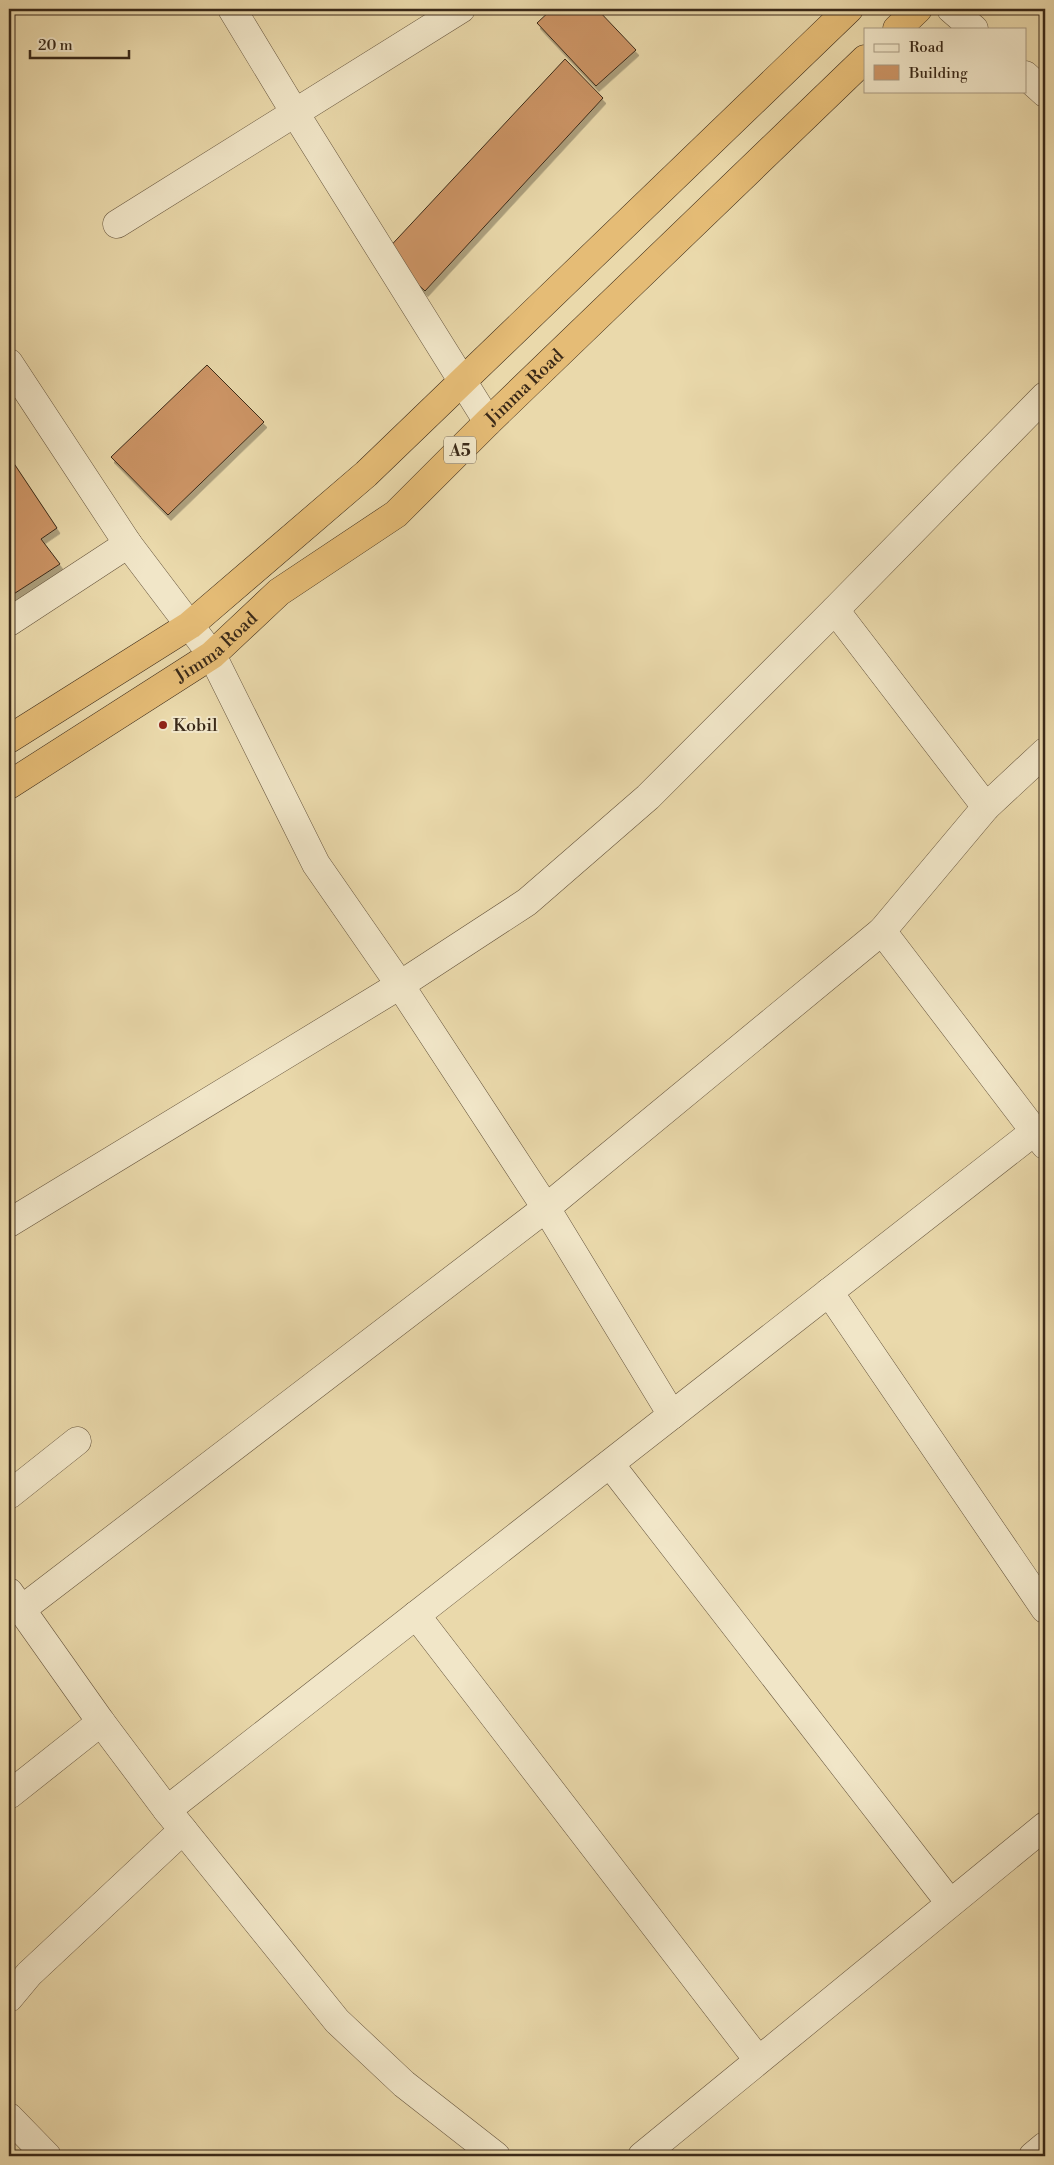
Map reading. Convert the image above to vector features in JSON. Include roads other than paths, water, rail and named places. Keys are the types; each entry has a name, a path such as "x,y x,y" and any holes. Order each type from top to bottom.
{"highway":[{"path":"9,739 190,625 366,474 849,9"},
{"name":"Jimma Road","path":"9,785 212,655 279,592 396,514 488,422 864,60"}],"street":[{"path":"232,9 488,422"},
{"path":"116,224 461,9"},
{"path":"951,9 973,28"},
{"path":"1026,76 1045,93"},
{"path":"9,363 18,399 212,655 316,864 400,984 546,1208 672,1416"},
{"path":"9,1223 400,984 534,895 648,796 835,610 1045,396"},
{"path":"9,622 128,544"},
{"path":"835,610 986,807"},
{"path":"496,2156 404,2084 337,2021 175,1820 101,1722 16,1601 546,1208 882,932 986,807 1044,755"},
{"path":"9,1998 29,1974 175,1820 416,1615 829,1292 1040,1138 882,932"},
{"path":"829,1292 1045,1609"},
{"path":"9,1495 76,1442"},
{"path":"610,1464 950,1903"},
{"path":"416,1615 758,2060"},
{"path":"9,1795 101,1722"},
{"path":"642,2156 1045,1826"},
{"path":"9,2117 48,2156"},
{"path":"1033,2156 1045,2146"}],"place":[{"name":"Kobil","path":"163,725"}]}
